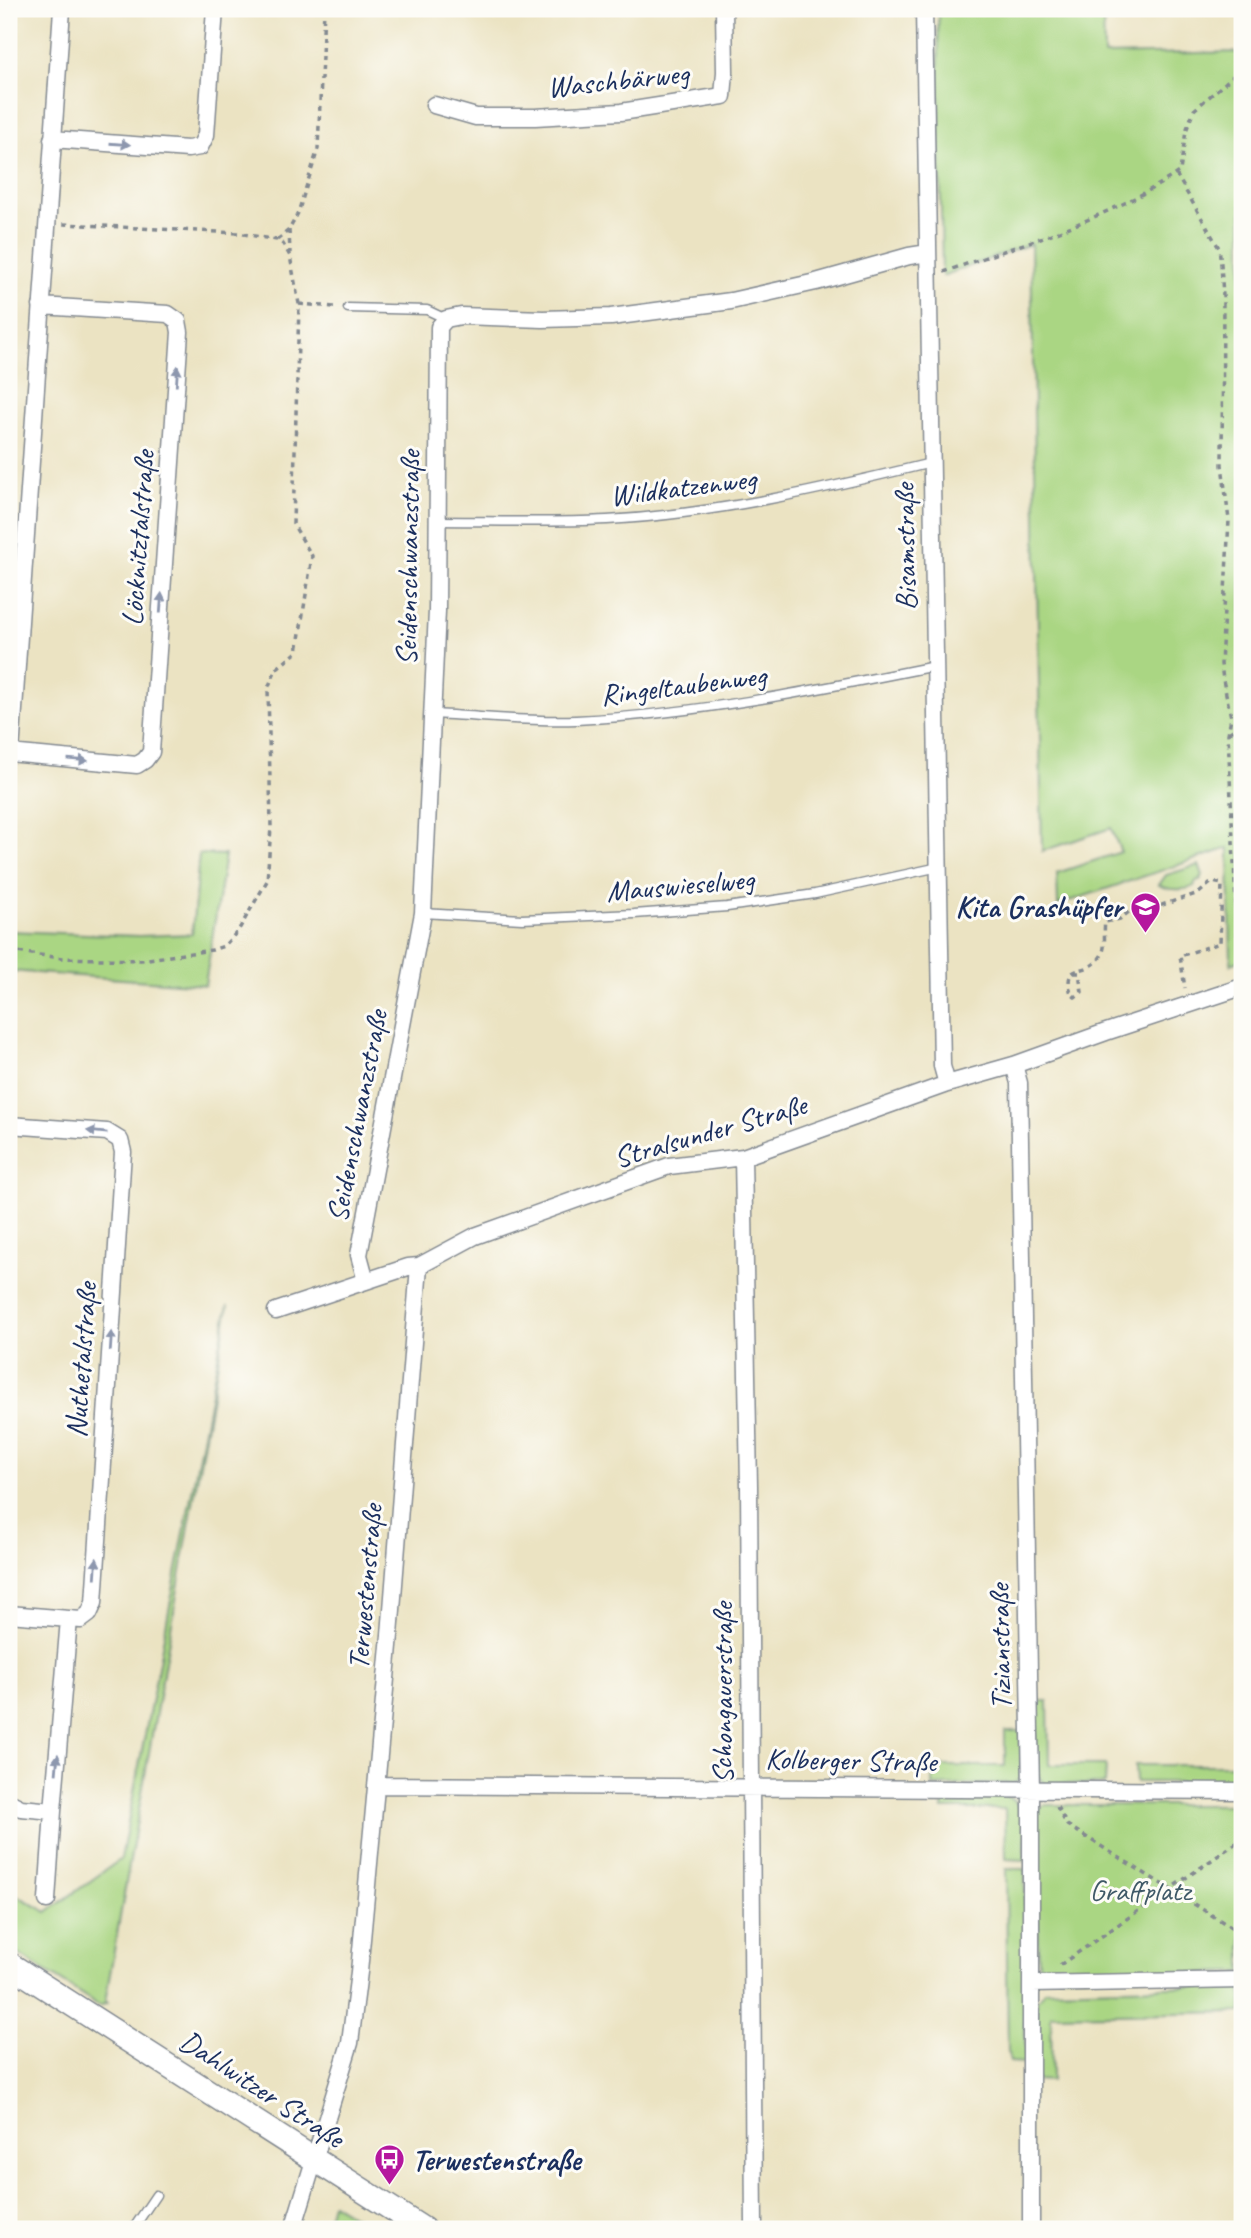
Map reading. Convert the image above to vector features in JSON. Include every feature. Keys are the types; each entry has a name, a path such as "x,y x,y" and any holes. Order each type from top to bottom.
{"main road":[{"name":"Dahlwitzer Straße","path":"9,1964 423,2229"}],"street":[{"path":"10,753 62,9"},
{"path":"52,139 188,149 200,147 206,135 215,9"},
{"name":"Waschbärweg","path":"433,105 476,117 536,117 621,112 723,96 724,9"},
{"name":"Bisamstraße","path":"924,9 942,1066 947,1084"},
{"path":"446,319 461,316 543,319 611,317 710,304 816,282 928,253"},
{"name":"Löcknitztalstraße","path":"10,753 137,765 151,752 180,345 178,321 168,314 41,306"},
{"name":"Seidenschwanzstraße","path":"366,1281 359,1255 423,913 437,611 438,339 439,327 446,319"},
{"name":"Stralsunder Straße","path":"276,1311 419,1266 475,1236 669,1167 743,1157 947,1084 1014,1065 1240,988"},
{"name":"Tizianstraße","path":"1014,1065 1019,1083 1039,1791 1032,1984 1031,2229"},
{"name":"Nuthetalstraße","path":"9,1125 107,1132 120,1140 123,1152 93,1603 89,1614 81,1619 69,1619"},
{"name":"Schongauerstraße","path":"743,1157 749,1500 754,2229"},
{"name":"Terwestenstraße","path":"293,2229 350,2043 376,1785 419,1266"},
{"path":"9,1614 69,1619 47,1900"},
{"name":"Kolberger Straße","path":"376,1785 1242,1791"},
{"path":"9,1802 21,1808 53,1811"},
{"path":"1032,1984 1242,1980"}],"lane":[{"path":"348,308 427,310 446,319"},
{"name":"Wildkatzenweg","path":"437,522 607,520 698,511 800,495 931,463"},
{"name":"Ringeltaubenweg","path":"432,714 573,720 671,713 763,701 935,666"},
{"name":"Mauswieselweg","path":"423,913 522,919 727,907 815,894 939,867"},
{"path":"133,2229 156,2195"}],"path":[{"path":"277,240 289,230 298,213 318,149 324,9"},
{"path":"928,278 1082,222 1157,187 1180,171 1186,131 1195,110 1233,76 1242,72"},
{"path":"1176,174 1219,248 1221,264 1223,465 1229,520 1221,664 1231,717 1228,734 1240,988"},
{"path":"46,223 238,233 277,240 284,244 290,256"},
{"path":"9,951 62,958 141,960 212,950 224,946 238,932 267,881 271,827 268,688 276,669 297,652 312,556 293,524 299,304 290,256 289,230"},
{"path":"299,304 348,308"},
{"path":"1228,734 1242,723"},
{"path":"1074,972 1079,973 1082,981 1082,992 1075,997 1071,994 1068,978 1074,972 1090,967 1099,959 1104,949 1105,922 1121,919 1144,903 1162,905 1199,893 1212,882 1222,884 1220,943 1180,956 1182,980"},
{"path":"1039,1791 1067,1825 1242,1934"},
{"path":"1032,1984 1242,1839"}],"green space":[{"path":"938,9 1103,9 1104,55 1242,52 1242,960 1231,964 1229,848 1058,905 1057,873 1121,852 1111,828 1042,851 1031,244 942,276"},
{"path":"199,854 225,855 205,985 9,971 9,931 139,936 192,934"},
{"path":"1199,865 1203,875 1194,886 1176,889 1159,885 1166,875"},
{"path":"228,1305 105,2002 107,2003 100,2006 9,1948 9,1891 47,1912 121,1859"},
{"path":"1033,1701 1048,1701 1049,1765 1106,1765 1105,1784 1045,1784 1037,1775"},
{"path":"1005,1731 1021,1731 1021,1778 1015,1783 933,1786 933,1766 1005,1766"},
{"path":"1135,1765 1242,1765 1242,1782 1136,1782"},
{"path":"1004,1795 1013,1800 1023,1814 1025,1860 1006,1859 1005,1809 943,1809 944,1796"},
{"name":"Graffplatz","path":"1044,1805 1242,1805 1242,1972 1046,1976 1039,1968 1036,1811"},
{"path":"1006,1869 1025,1869 1025,2063 1010,2062 1008,2053"},
{"path":"1242,1985 1242,2012 1051,2015 1052,2081 1036,2080 1037,2000 1045,1990"},
{"path":"332,2203 373,2229 325,2229"}],"place":[{"name":"Kita Grashüpfer","path":"1145,934"},
{"name":"Terwestenstraße","path":"389,2187"}]}
